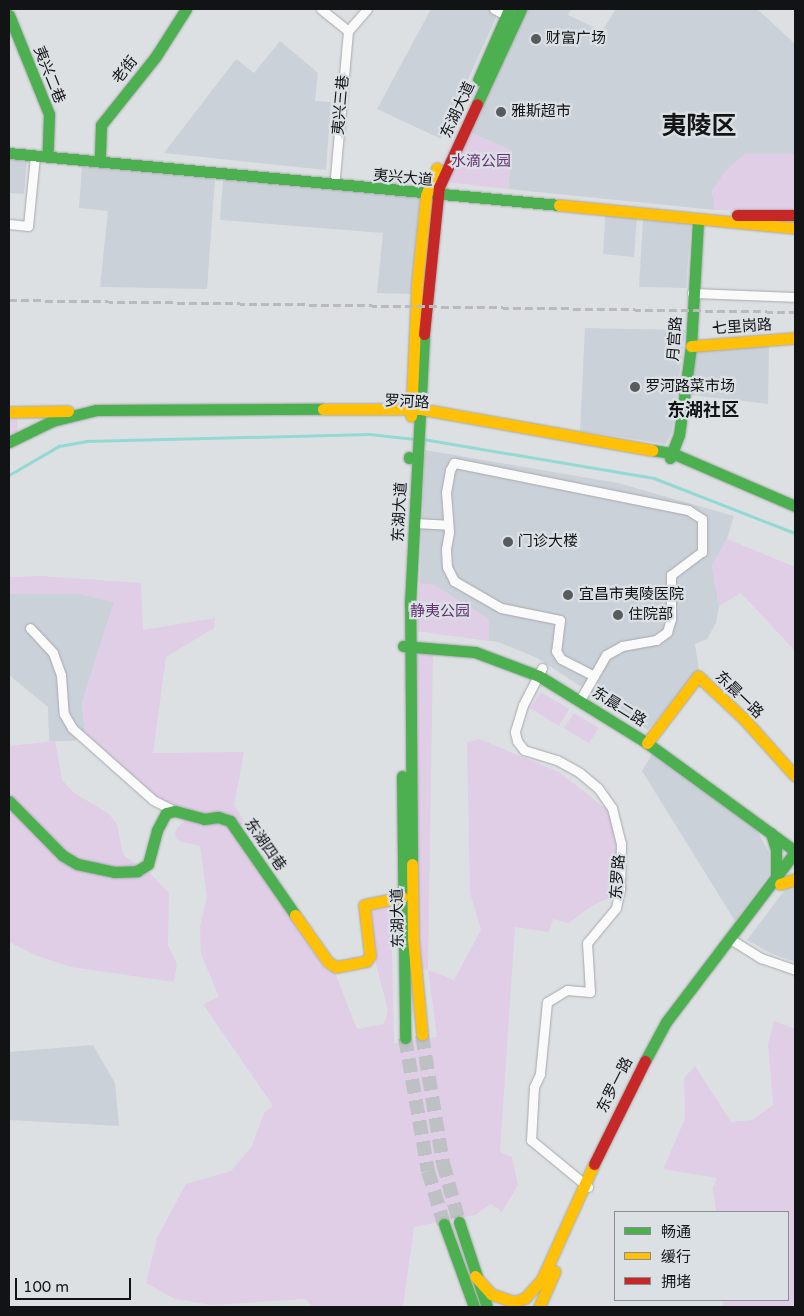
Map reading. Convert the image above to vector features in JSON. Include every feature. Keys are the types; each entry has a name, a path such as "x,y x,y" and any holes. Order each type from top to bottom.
{"main road":[{"name":"老街","path":"100,154 102,125 156,56 186,9"},
{"name":"东湖大道","path":"433,191 521,9"},
{"name":"东湖大道","path":"406,1038 402,897 406,641 412,458 416,412 417,284 433,191 508,12"},
{"name":"夷兴二巷","path":"9,15 50,114 48,149"},
{"name":"夷兴大道","path":"9,144 335,178 698,221 795,228"},
{"name":"夷兴大道","path":"9,153 708,214 795,216"},
{"name":"月宫路","path":"671,456 679,435 691,346 692,293 698,221"},
{"name":"七里岗路","path":"691,346 795,338"},
{"name":"罗河路","path":"14,439 52,421 96,410"},
{"name":"罗河路","path":"11,412 96,410 416,412 671,456 795,506"},
{"path":"11,412 20,414 26,423 14,439"},
{"name":"罗河路","path":"9,449 54,428 99,418 416,412"},
{"name":"罗河路","path":"671,456 795,512"},
{"name":"东湖大道","path":"412,458 414,523 406,641 413,958 422,1035"},
{"name":"东晨二路","path":"406,641 475,652 541,672 649,740 795,842"},
{"name":"东晨一路","path":"649,740 698,676 744,719 795,776"},
{"name":"东晨二路","path":"649,740 795,852"},
{"path":"9,801 62,855 77,864 114,872 138,871 148,864 161,818 175,811"},
{"name":"东湖四巷","path":"175,811 204,819 218,817 230,821 328,962 336,967 366,961 370,956 364,906 402,897"},
{"path":"771,833 776,849 778,881 795,879"},
{"name":"东罗一路","path":"474,1276 499,1299 514,1302 525,1298 542,1280 587,1186 667,1034 778,881 795,852"},
{"name":"东罗一路","path":"539,1307 623,1100 666,1022 778,881 795,864"},
{"path":"459,1222 474,1276 487,1307"},
{"path":"444,1224 474,1307"}],"street":[{"path":"322,9 348,31 367,9"},
{"path":"494,9 508,12"},
{"name":"夷兴三巷","path":"335,178 348,31"},
{"path":"9,224 28,226 35,156"},
{"path":"692,293 795,297"},
{"path":"582,697 606,656 615,649 656,640 670,628 671,576 702,552 703,526 699,515 679,508 454,463 450,470 446,492 448,525 447,567 454,581 501,608 560,620 556,651 561,659 594,676"},
{"path":"414,523 448,525"},
{"path":"30,628 53,653 62,675 64,714 72,728 153,800 175,811"},
{"name":"东罗路","path":"541,672 523,705 515,732 517,741 524,750 557,760 580,773 598,788 612,808 620,843 620,890 616,908 587,944 590,992 567,990 547,1002 540,1074 534,1087 531,1140 587,1186"},
{"path":"735,942 761,958 795,970"}],"shaded area":[{"path":"431,9 500,9 441,139 377,109"},
{"path":"526,9 571,9 568,15 602,31 616,9 757,9 795,44 795,155 745,154 712,191 715,210 508,189 512,151 469,132"},
{"path":"280,41 318,73 315,101 331,102 326,170 164,153 236,59 254,73"},
{"path":"9,158 27,160 24,194 9,193"},
{"path":"82,166 215,179 207,289 100,287 108,211 79,208"},
{"path":"223,179 420,198 411,294 377,293 383,233 220,220"},
{"path":"605,215 637,219 634,257 603,254"},
{"path":"643,220 691,224 686,288 639,287"},
{"name":"罗河路菜市场","path":"585,328 685,330 672,432 666,444 580,431"},
{"path":"769,345 768,404 690,395 696,350"},
{"name":"宜昌市夷陵医院","path":"425,450 618,483 734,516 727,539 712,566 719,606 716,623 707,639 695,644 699,670 648,730 537,658 498,642 418,631"},
{"path":"9,594 81,594 114,602 82,703 85,733 74,741 49,741 48,707 9,675"},
{"path":"654,751 754,825 769,852 769,875 735,921 642,771"},
{"path":"795,886 795,962 770,953 747,940 787,887"},
{"path":"93,1045 115,1083 119,1126 9,1120 9,1052"}],"green space":[{"name":"水滴公园","path":"469,132 512,151 508,189 445,182"},
{"path":"745,154 794,154 795,211 715,210 712,191 725,171"},
{"path":"17,419 18,431 9,435 9,420"},
{"path":"727,539 795,567 795,651 741,593 719,606 712,566"},
{"path":"42,576 141,583 143,630 215,618 214,628 166,657 153,753 244,752 234,805 245,822 231,832 325,969 335,973 357,1029 384,1024 388,1011 376,964 372,912 391,906 394,1043 437,1037 428,970 454,980 481,930 470,893 467,742 479,739 559,772 609,811 628,890 593,905 569,923 553,919 549,932 515,927 500,1152 512,1157 518,1185 502,1212 491,1204 475,1215 414,1227 403,1307 312,1307 306,1299 212,1305 175,1299 146,1283 157,1238 186,1184 231,1171 252,1146 264,1113 273,1106 203,1004 219,997 201,954 200,926 207,897 200,846 178,841 175,835 177,828 188,818 155,796 85,733 82,703 114,602 81,594 9,594 9,577"},
{"name":"静夷公园","path":"420,583 435,585 489,619 489,641 418,631"},
{"path":"417,653 433,653 428,970 422,970 418,918"},
{"path":"541,692 569,709 559,726 530,708"},
{"path":"574,713 599,728 589,743 564,728"},
{"path":"55,741 62,780 74,793 108,813 117,824 123,855 150,873 169,893 168,945 177,964 174,982 71,967 37,956 9,942 9,746"},
{"path":"774,1021 795,1029 795,1307 723,1307 723,1301 789,1301 789,1211 716,1211 713,1188 717,1178 663,1169 685,1119 684,1078 695,1066 731,1122 752,1120 773,1105 768,1045"}],"waterway":[{"path":"9,475 59,446 86,441 369,434 415,439"},
{"path":"423,439 654,478 795,533"}],"tunnel":[{"path":"422,1035 443,1163 459,1222"},
{"path":"405,1038 428,1171 444,1224"}],"railway":[{"path":"9,300 795,312"}],"traffic: fast":[{"path":"100,154 101,125 156,56 186,9"},
{"path":"478,80 509,9"},
{"path":"477,104 521,9"},
{"path":"9,15 49,114 48,149"},
{"path":"9,153 559,205"},
{"path":"670,458 679,435 691,346 698,221"},
{"path":"412,864 410,604 424,334"},
{"path":"9,442 52,421 96,410 323,409"},
{"path":"652,450 672,453 795,506"},
{"path":"403,646 475,652 539,676 647,743 795,851"},
{"path":"402,776 405,1038"},
{"path":"9,801 62,855 77,864 114,872 137,871 148,864 157,830 166,813 175,811 204,819 218,817 230,821 295,915"},
{"path":"771,833 776,849 776,876"},
{"path":"645,1061 666,1022 795,852"},
{"path":"459,1222 487,1307"},
{"path":"444,1224 474,1307"}],"traffic: slow":[{"path":"411,416 417,284 426,195 437,168"},
{"path":"559,205 795,228"},
{"path":"691,346 795,338"},
{"path":"323,409 421,409 652,450"},
{"path":"9,412 68,411"},
{"path":"647,743 698,676 744,719 795,776"},
{"path":"412,864 413,939 422,1035"},
{"path":"780,884 795,879"},
{"path":"295,915 328,962 336,967 366,961 370,956 364,905 402,897"},
{"path":"475,1276 491,1294 514,1302 525,1298 542,1279 594,1164"},
{"path":"539,1307 555,1271"}],"traffic: jam":[{"path":"424,334 439,187 477,104"},
{"path":"737,215 795,215"},
{"path":"594,1164 645,1061"}],"place":[{"name":"财富广场","path":"536,39"},
{"name":"雅斯超市","path":"501,112"},
{"name":"罗河路菜市场","path":"635,387"},
{"name":"门诊大楼","path":"508,542"},
{"name":"宜昌市夷陵医院","path":"568,595"},
{"name":"住院部","path":"618,615"}],"district":[{"name":"夷陵区","path":"699,126"},
{"name":"东湖社区","path":"703,410"}]}
